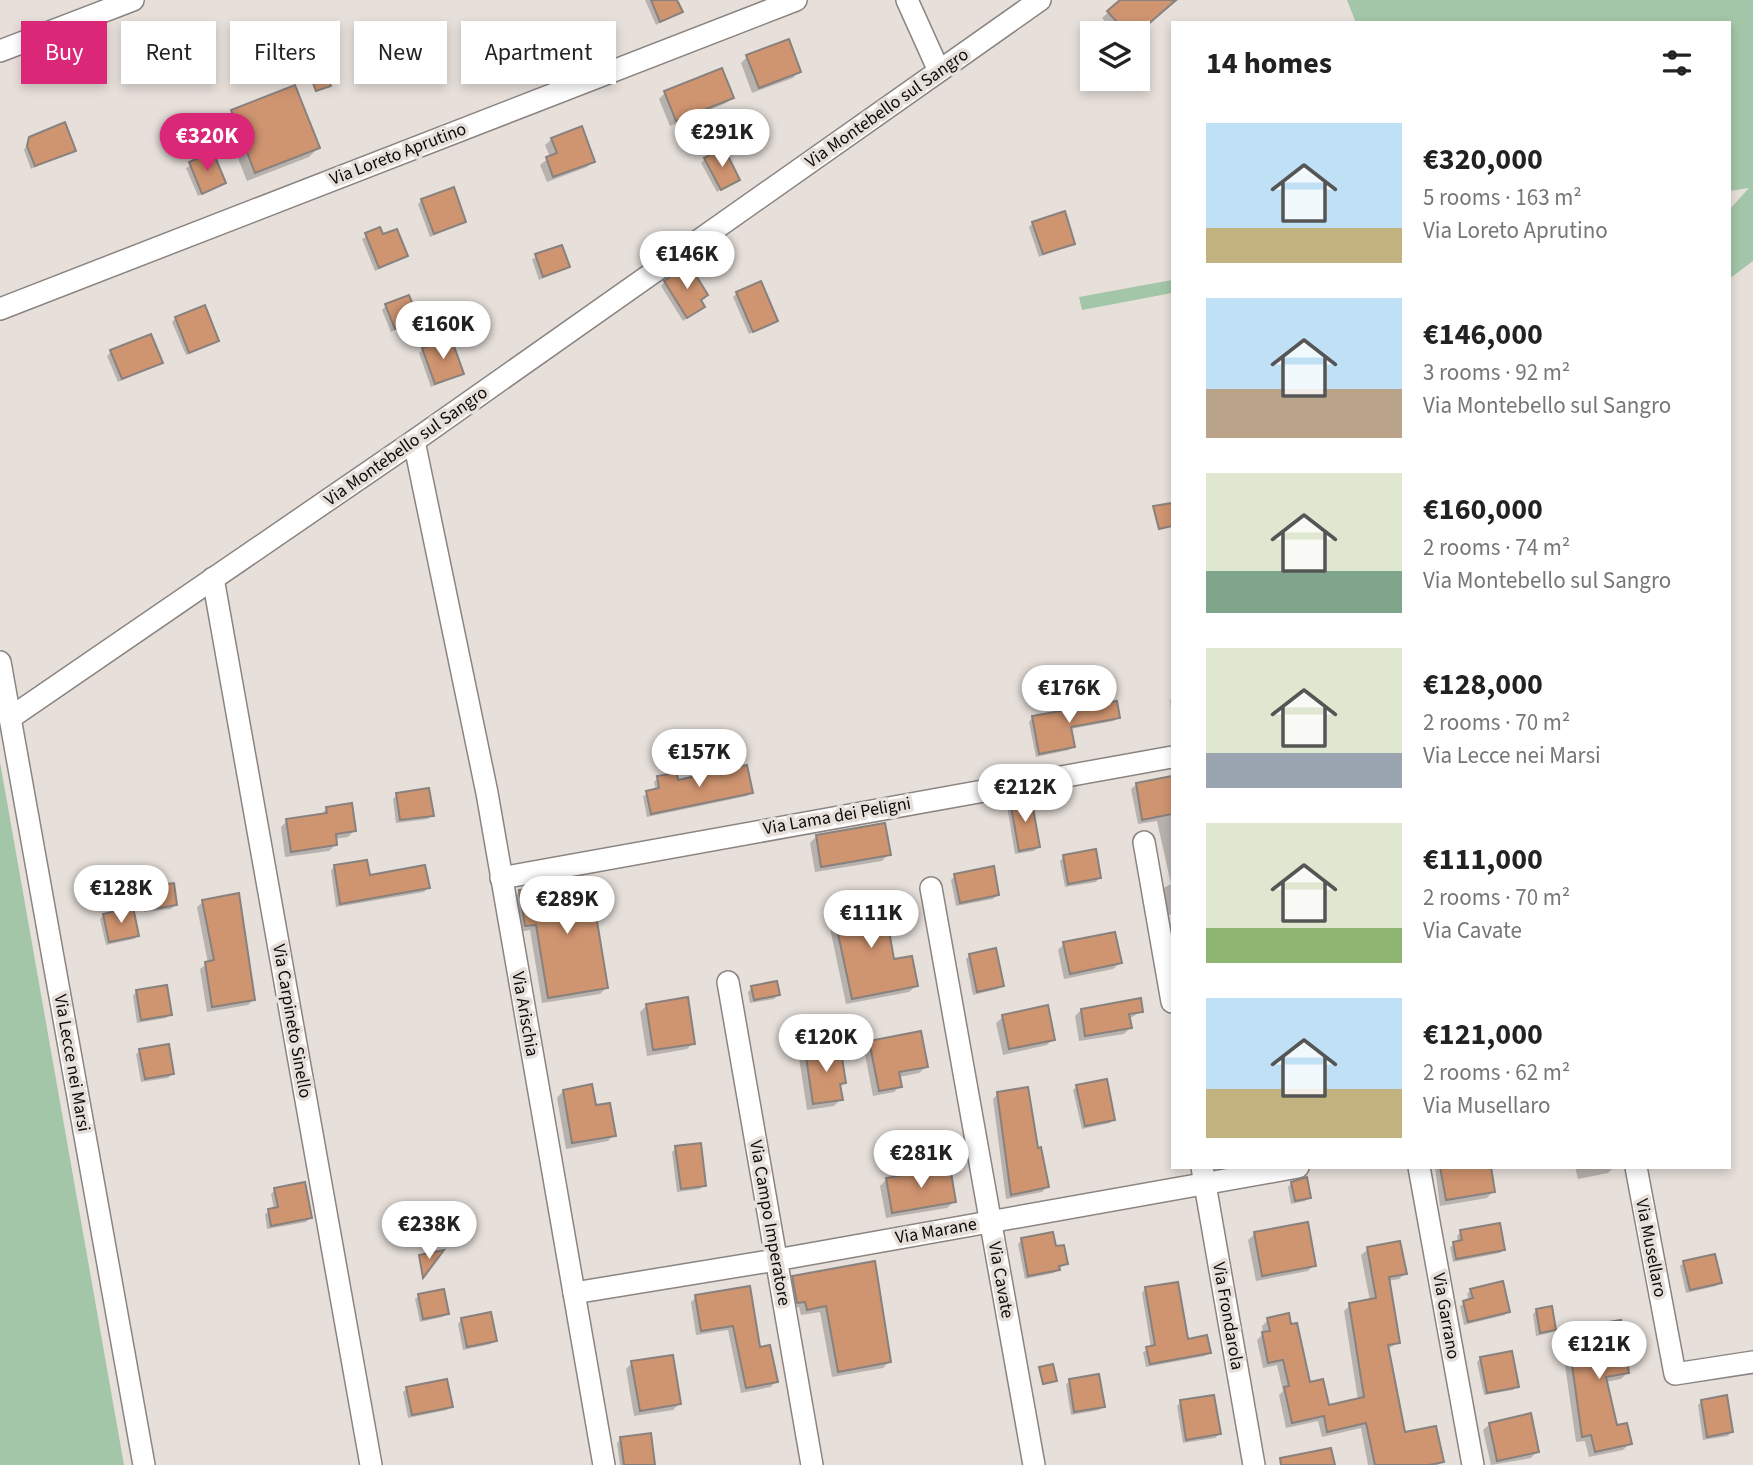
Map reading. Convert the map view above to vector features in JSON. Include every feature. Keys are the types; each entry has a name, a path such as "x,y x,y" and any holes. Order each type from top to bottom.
{"street":[{"path":"0,51 133,0"},
{"name":"Via Loreto Aprutino","path":"0,309 796,0"},
{"path":"907,0 939,71"},
{"name":"Via Montebello sul Sangro","path":"10,718 414,441 1040,0"},
{"name":"Via Arischia","path":"414,441 487,793 604,1465"},
{"name":"Via Carpineto Sinello","path":"213,578 371,1465"},
{"name":"Via Lecce nei Marsi","path":"0,662 144,1465"},
{"name":"Via Lama dei Peligni","path":"501,878 1171,757"},
{"path":"1144,842 1171,996"},
{"name":"Via Cavate","path":"931,888 1034,1465"},
{"name":"Via Campo Imperatore","path":"728,982 812,1465"},
{"name":"Via Marane","path":"574,1293 991,1221 1204,1176 1277,1169"},
{"name":"Via Garrano","path":"1419,1169 1473,1465"},
{"name":"Via Musellaro","path":"1636,1169 1675,1374 1753,1362"},
{"name":"Via Frondarola","path":"1204,1176 1254,1465"}],"green space":[{"path":"1347,0 1753,0 1753,261 1731,278 1731,208 1749,188 1731,191 1731,21 1355,21"},
{"path":"1171,280 1171,293 1082,310 1079,297"},
{"path":"0,762 124,1465 0,1465"}],"building":[{"path":"651,0 677,0 683,12 660,22"},
{"path":"1120,0 1176,0 1150,23 1116,21 1107,11"},
{"path":"789,39 801,72 759,88 746,55"},
{"path":"722,68 734,98 676,121 664,91"},
{"path":"313,84 331,86 316,91"},
{"path":"295,85 320,148 255,173 231,110"},
{"path":"65,122 76,151 35,166 27,146 29,137"},
{"path":"582,126 595,162 553,177 546,157 557,153 551,138"},
{"path":"724,148 740,180 721,190 704,158"},
{"path":"213,152 226,183 202,194 189,162"},
{"path":"454,187 466,222 434,234 421,199"},
{"path":"1065,211 1075,244 1043,254 1032,222"},
{"path":"380,227 383,234 397,229 408,256 379,268 365,233"},
{"path":"562,245 570,267 543,277 535,254"},
{"path":"689,264 708,295 701,300 705,307 687,318 664,281"},
{"path":"761,281 778,321 753,332 736,292"},
{"path":"409,295 419,320 395,329 385,304"},
{"path":"205,305 219,341 189,353 175,317"},
{"path":"151,334 163,363 122,379 110,350"},
{"path":"451,338 464,374 435,384 422,348"},
{"path":"1171,503 1171,526 1159,529 1153,506"},
{"path":"1117,701 1120,718 1071,727 1075,747 1039,754 1032,716"},
{"path":"747,765 753,793 651,814 646,791 659,788 657,776 677,773 678,780"},
{"path":"1171,776 1171,814 1142,820 1136,783"},
{"path":"429,788 434,816 400,820 396,793"},
{"path":"1031,797 1040,847 1019,851 1010,801"},
{"path":"352,803 356,831 336,834 337,845 291,852 286,819 327,813 326,807"},
{"path":"885,823 891,855 821,867 816,835"},
{"path":"1096,849 1101,878 1068,884 1063,855"},
{"path":"367,860 370,875 425,865 430,888 340,904 334,865"},
{"path":"994,866 999,895 960,903 954,874"},
{"path":"595,878 601,915 596,915 608,988 548,998 536,925 525,926 519,890"},
{"path":"174,883 177,905 147,910 144,887"},
{"path":"239,893 255,1000 212,1007 205,962 214,960 202,900"},
{"path":"883,897 894,959 912,956 918,986 852,999 832,906"},
{"path":"133,907 139,936 109,942 103,914"},
{"path":"1115,932 1122,963 1070,974 1063,942"},
{"path":"996,948 1004,986 977,992 969,954"},
{"path":"777,981 780,995 754,1000 751,986"},
{"path":"167,985 172,1015 141,1020 136,990"},
{"path":"688,997 695,1044 653,1050 646,1004"},
{"path":"1141,998 1143,1012 1129,1014 1132,1028 1085,1036 1081,1009"},
{"path":"1048,1005 1055,1040 1009,1049 1002,1015"},
{"path":"921,1031 928,1067 899,1072 902,1087 879,1091 869,1041"},
{"path":"169,1044 174,1074 145,1079 139,1049"},
{"path":"840,1045 846,1083 840,1084 843,1100 813,1104 805,1050"},
{"path":"1107,1079 1115,1120 1085,1126 1076,1085"},
{"path":"592,1084 596,1105 610,1103 616,1136 572,1143 563,1090"},
{"path":"1028,1087 1038,1148 1041,1147 1049,1187 1011,1195 997,1092"},
{"path":"701,1143 706,1186 681,1189 675,1146"},
{"path":"950,1167 956,1202 892,1213 886,1178"},
{"path":"1440,1169 1491,1169 1495,1192 1446,1200"},
{"path":"1307,1177 1311,1198 1295,1201 1291,1182"},
{"path":"305,1182 312,1218 271,1226 268,1209 278,1207 274,1188"},
{"path":"1308,1222 1316,1266 1262,1276 1254,1232"},
{"path":"1500,1223 1505,1250 1456,1259 1453,1242 1462,1240 1460,1230"},
{"path":"1053,1232 1056,1246 1064,1245 1068,1264 1059,1266 1060,1270 1028,1276 1021,1238"},
{"path":"1400,1241 1407,1274 1389,1277 1400,1343 1388,1345 1405,1432 1436,1426 1444,1462 1429,1465 1375,1465 1366,1423 1327,1432 1324,1416 1292,1423 1284,1387 1289,1386 1283,1360 1268,1363 1262,1332 1270,1331 1267,1318 1289,1313 1291,1324 1297,1323 1310,1382 1323,1379 1329,1405 1364,1397 1349,1303 1376,1298 1367,1247"},
{"path":"444,1250 423,1278 419,1255"},
{"path":"1715,1254 1722,1283 1690,1290 1683,1261"},
{"path":"875,1261 891,1362 838,1372 826,1306 807,1310 805,1302 797,1303 792,1276"},
{"path":"1503,1281 1510,1312 1468,1322 1463,1301 1473,1298 1470,1289"},
{"path":"1178,1282 1188,1339 1207,1335 1211,1353 1150,1364 1146,1347 1155,1345 1145,1287"},
{"path":"750,1286 760,1347 770,1345 778,1382 746,1388 733,1326 701,1331 695,1295"},
{"path":"444,1289 449,1314 423,1319 418,1294"},
{"path":"1552,1306 1556,1330 1540,1333 1536,1309"},
{"path":"491,1312 497,1341 467,1347 461,1318"},
{"path":"1621,1320 1629,1373 1606,1377 1617,1425 1627,1423 1632,1444 1595,1452 1591,1435 1582,1437 1567,1329"},
{"path":"1512,1351 1519,1387 1487,1393 1480,1357"},
{"path":"673,1355 681,1404 640,1411 631,1361"},
{"path":"1053,1364 1057,1381 1043,1384 1039,1367"},
{"path":"1099,1374 1105,1407 1074,1412 1069,1379"},
{"path":"447,1379 453,1407 412,1415 406,1387"},
{"path":"1214,1395 1221,1434 1186,1440 1180,1400"},
{"path":"1727,1395 1733,1432 1707,1437 1701,1400"},
{"path":"1531,1413 1539,1452 1497,1461 1489,1423"},
{"path":"651,1433 655,1465 624,1465 620,1437"},
{"path":"1331,1448 1335,1465 1281,1465 1280,1458"}]}
